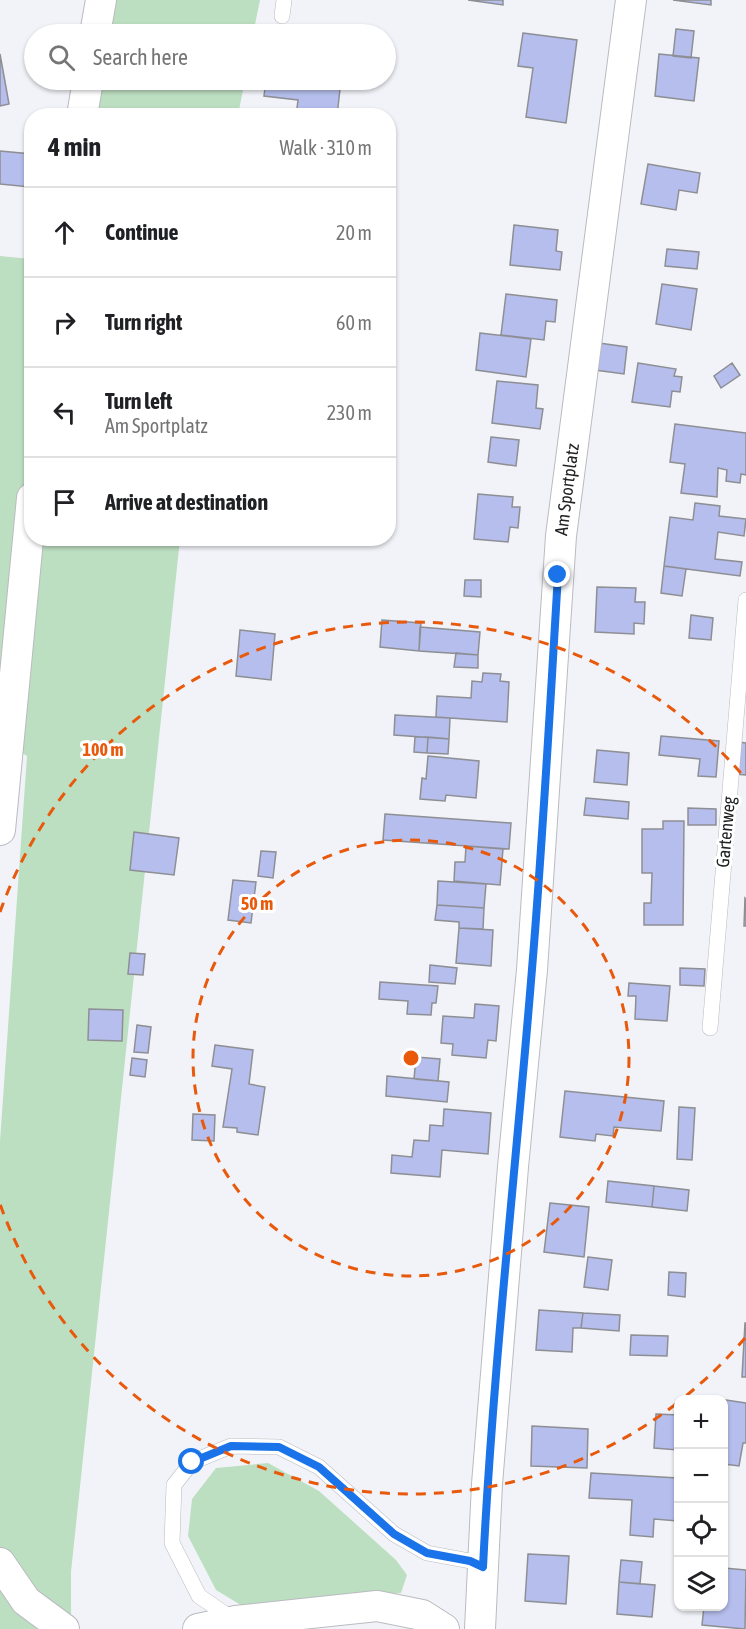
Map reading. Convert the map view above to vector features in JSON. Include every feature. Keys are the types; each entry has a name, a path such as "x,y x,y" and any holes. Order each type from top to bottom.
{"street":[{"path":"97,24 101,0"},
{"name":"Am Sportplatz","path":"480,1629 491,1437 533,958 561,536 631,0"},
{"path":"83,108 86,90"},
{"path":"0,830 27,546"},
{"path":"0,1563 26,1601 64,1629"},
{"path":"198,1629 236,1621 377,1606 422,1615 444,1629"}],"lane":[{"path":"282,16 284,0"},
{"name":"Gartenweg","path":"710,1028 746,606"},
{"path":"236,1621 200,1596 172,1543 174,1485 192,1462 231,1446 279,1447 319,1467 394,1534 427,1553 470,1561 483,1567"}],"green space":[{"path":"116,0 260,0 255,24 112,24"},
{"path":"101,90 243,90 239,108 98,108"},
{"path":"0,256 24,258 24,546 179,546 71,1572 71,1629 0,1629 0,1141 27,756 0,740"},
{"path":"268,1463 319,1491 396,1560 407,1575 401,1593 244,1607 216,1590 188,1536 192,1499 216,1468"}],"building":[{"path":"468,0 503,0 503,5"},
{"path":"673,0 711,0 711,5"},
{"path":"676,29 694,31 691,58 673,56"},
{"path":"523,33 577,40 566,123 526,117 533,68 518,66"},
{"path":"0,54 9,104 0,106"},
{"path":"659,54 699,58 694,101 655,96"},
{"path":"265,90 340,90 338,108 297,108 298,100 264,96"},
{"path":"0,151 24,153 24,186 0,184"},
{"path":"648,164 700,173 697,193 679,190 676,210 641,204"},
{"path":"514,225 558,230 556,251 562,252 560,270 510,265"},
{"path":"667,249 699,252 697,269 665,266"},
{"path":"662,284 697,289 691,330 656,324"},
{"path":"506,294 557,300 555,322 546,321 544,340 501,335"},
{"path":"480,333 531,339 526,377 476,370"},
{"path":"599,343 627,347 624,374 595,370"},
{"path":"638,363 676,369 674,376 682,377 680,392 672,391 670,407 632,402"},
{"path":"732,363 740,375 721,388 714,376"},
{"path":"497,381 538,385 536,408 543,409 540,429 492,423"},
{"path":"675,424 746,433 746,475 741,474 740,483 726,481 727,470 718,468 717,497 681,493 685,464 670,462"},
{"path":"491,437 519,440 516,466 488,462"},
{"path":"478,494 513,497 512,507 520,507 518,528 510,527 508,542 474,539"},
{"path":"695,503 720,506 719,516 746,519 744,536 718,532 715,559 742,562 740,576 664,566 670,517 693,520"},
{"path":"664,566 686,569 682,596 661,593"},
{"path":"465,580 481,580 481,597 464,596"},
{"path":"597,587 636,588 635,602 645,602 644,624 634,623 634,634 595,632"},
{"path":"691,615 713,618 711,640 689,638"},
{"path":"382,620 421,623 419,651 380,647"},
{"path":"420,627 480,632 478,655 419,651"},
{"path":"240,630 275,634 271,680 236,676"},
{"path":"456,653 478,655 478,668 454,667"},
{"path":"483,673 501,674 500,681 509,682 507,722 436,717 437,696 471,698 472,681 482,682"},
{"path":"395,715 450,718 449,739 394,735"},
{"path":"661,736 719,741 716,777 698,776 700,759 659,755"},
{"path":"415,737 428,737 427,753 414,752"},
{"path":"428,737 449,739 448,754 427,753"},
{"path":"738,742 746,743 746,775 735,774"},
{"path":"597,750 629,753 627,785 594,782"},
{"path":"428,756 479,761 476,798 446,795 445,801 420,799 422,778 426,779"},
{"path":"586,798 629,802 628,819 584,815"},
{"path":"688,808 716,809 716,825 688,825"},
{"path":"385,814 511,823 509,849 383,840"},
{"path":"663,821 684,821 683,925 644,925 644,903 651,903 652,873 642,873 642,829 663,829"},
{"path":"134,832 179,838 174,875 130,870"},
{"path":"466,846 503,849 500,885 454,881 455,862 465,862"},
{"path":"261,851 276,852 273,878 258,876"},
{"path":"233,880 256,882 251,923 228,920"},
{"path":"438,881 486,884 484,908 437,905"},
{"path":"745,898 746,926 744,926"},
{"path":"437,905 484,908 483,929 459,928 459,922 435,920"},
{"path":"459,928 493,930 491,966 456,963"},
{"path":"130,953 145,954 143,975 128,974"},
{"path":"430,965 457,968 455,984 429,982"},
{"path":"680,968 705,969 704,986 680,985"},
{"path":"380,982 438,986 436,1003 432,1003 431,1015 407,1014 408,1001 379,999"},
{"path":"629,983 670,986 667,1021 635,1019 636,996 628,996"},
{"path":"475,1004 499,1006 496,1041 488,1040 486,1058 452,1055 453,1044 441,1043 443,1016 474,1018"},
{"path":"89,1009 123,1010 122,1041 88,1040"},
{"path":"137,1025 151,1027 148,1053 134,1052"},
{"path":"215,1045 253,1050 249,1084 265,1087 258,1135 237,1132 237,1128 223,1127 232,1069 212,1066"},
{"path":"416,1057 440,1059 438,1081 414,1079"},
{"path":"132,1058 147,1060 145,1077 130,1075"},
{"path":"387,1076 449,1082 447,1102 386,1096"},
{"path":"565,1091 664,1101 661,1131 614,1127 613,1136 596,1134 595,1141 560,1137"},
{"path":"679,1107 695,1108 692,1160 677,1159"},
{"path":"444,1109 491,1113 488,1154 442,1150 440,1177 391,1173 392,1155 412,1157 414,1140 429,1141 430,1125 443,1126"},
{"path":"193,1114 215,1115 214,1141 192,1140"},
{"path":"608,1181 654,1186 652,1207 606,1202"},
{"path":"654,1186 689,1190 687,1211 652,1207"},
{"path":"550,1203 589,1207 584,1257 544,1252"},
{"path":"588,1257 612,1260 608,1290 584,1287"},
{"path":"669,1272 686,1273 685,1297 668,1295"},
{"path":"539,1310 583,1313 581,1328 573,1328 572,1352 536,1350"},
{"path":"583,1313 620,1315 619,1331 581,1328"},
{"path":"745,1323 746,1377 742,1377"},
{"path":"631,1335 668,1336 667,1356 630,1355"},
{"path":"728,1400 746,1403 746,1443 743,1443 739,1466 728,1465"},
{"path":"656,1414 674,1415 674,1450 654,1448"},
{"path":"532,1426 588,1429 587,1468 531,1466"},
{"path":"591,1473 674,1478 674,1521 654,1519 653,1537 630,1535 632,1500 589,1498"},
{"path":"528,1554 569,1556 566,1604 525,1601"},
{"path":"621,1560 642,1562 640,1584 619,1582"},
{"path":"728,1568 746,1570 745,1629 702,1625 703,1611 728,1611"},
{"path":"619,1582 655,1585 652,1617 617,1614"}],"route":[{"path":"192,1462 231,1446 279,1447 319,1467 394,1534 427,1553 470,1561 483,1567 487,1484 513,1167 532,970 558,575"}]}
